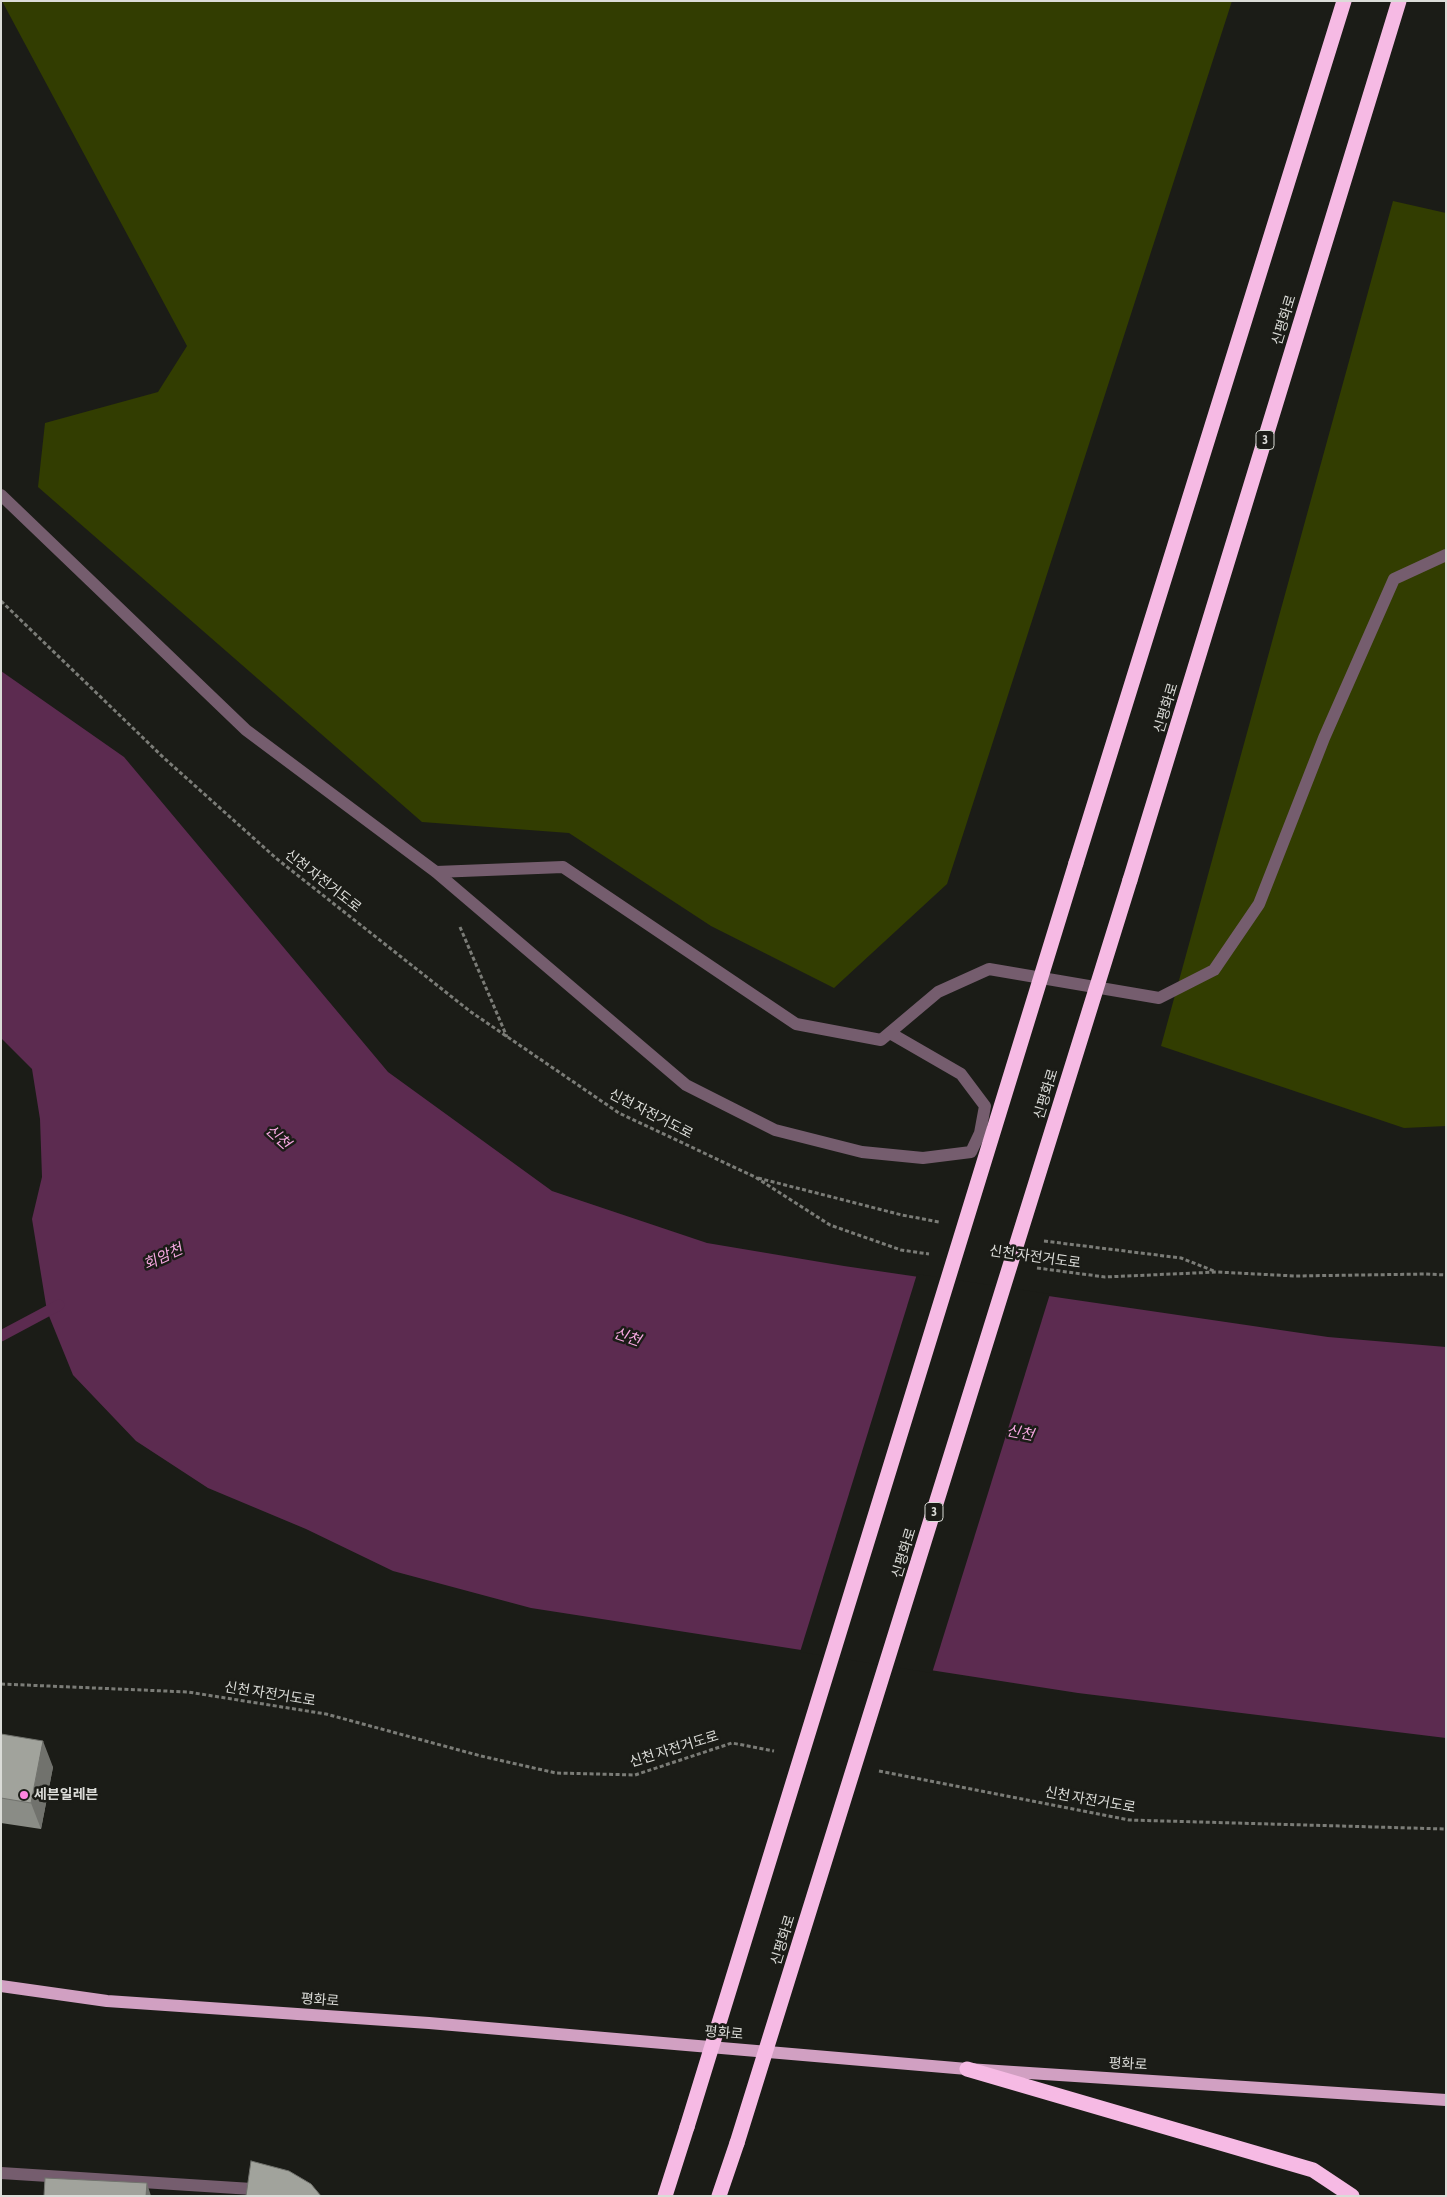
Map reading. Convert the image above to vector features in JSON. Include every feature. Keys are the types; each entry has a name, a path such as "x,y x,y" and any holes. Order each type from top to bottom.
{"highway":[{"path":"665,2196 1344,1"},
{"name":"신평화로","path":"720,2193 1130,880 1399,1"},
{"path":"967,2069 1313,2170 1352,2196"}],"main road":[{"name":"평화로","path":"1,1986 108,2001 429,2023 967,2069 1446,2100"}],"street":[{"path":"1,494 246,730 436,872 686,1084 775,1130 862,1152 922,1158 971,1152 980,1133 985,1106 961,1074 890,1032"},
{"path":"436,872 563,867 796,1024 881,1040 938,992 989,969 1160,998 1214,970 1260,904 1324,738 1394,578 1446,555"},
{"path":"1,2173 252,2189"}],"path":[{"name":"신천 자전거도로","path":"1,601 164,758 276,859 471,1012 619,1113 755,1177 830,1225 901,1250 930,1254"},
{"path":"456,918 507,1037"},
{"name":"신천 자전거도로","path":"1027,1267 1104,1277 1217,1272 1295,1276 1446,1275"},
{"name":"신천 자전거도로","path":"1,1684 188,1692 317,1712 556,1774 635,1775 732,1743 780,1752"},
{"name":"신천 자전거도로","path":"878,1771 1129,1820 1446,1829"}],"green space":[{"path":"2,1 1232,1 947,884 834,988 711,926 569,833 422,822 38,487 45,423 158,392 187,346"},
{"path":"1393,201 1446,213 1446,1126 1404,1128 1161,1046"}],"water":[{"name":"신천","path":"1,671 124,757 388,1072 552,1191 707,1243 844,1266 1328,1337 1446,1347 1446,1738 1078,1693 531,1608 393,1571 306,1529 208,1488 136,1441 73,1375 47,1311 32,1219 42,1177 40,1119 32,1069 1,1038"}],"pier":[{"path":"917,1274 1050,1294 932,1673 800,1652"}],"building":[{"path":"1,1734 43,1741 31,1803 1,1798"},
{"path":"251,2161 289,2171 311,2184 321,2196 246,2196"},
{"path":"45,2178 147,2183 146,2196 44,2196"}],"waterway":[{"name":"회암천","path":"1,1336 59,1305"}],"place":[{"name":"세븐일레븐","path":"24,1795"}]}
